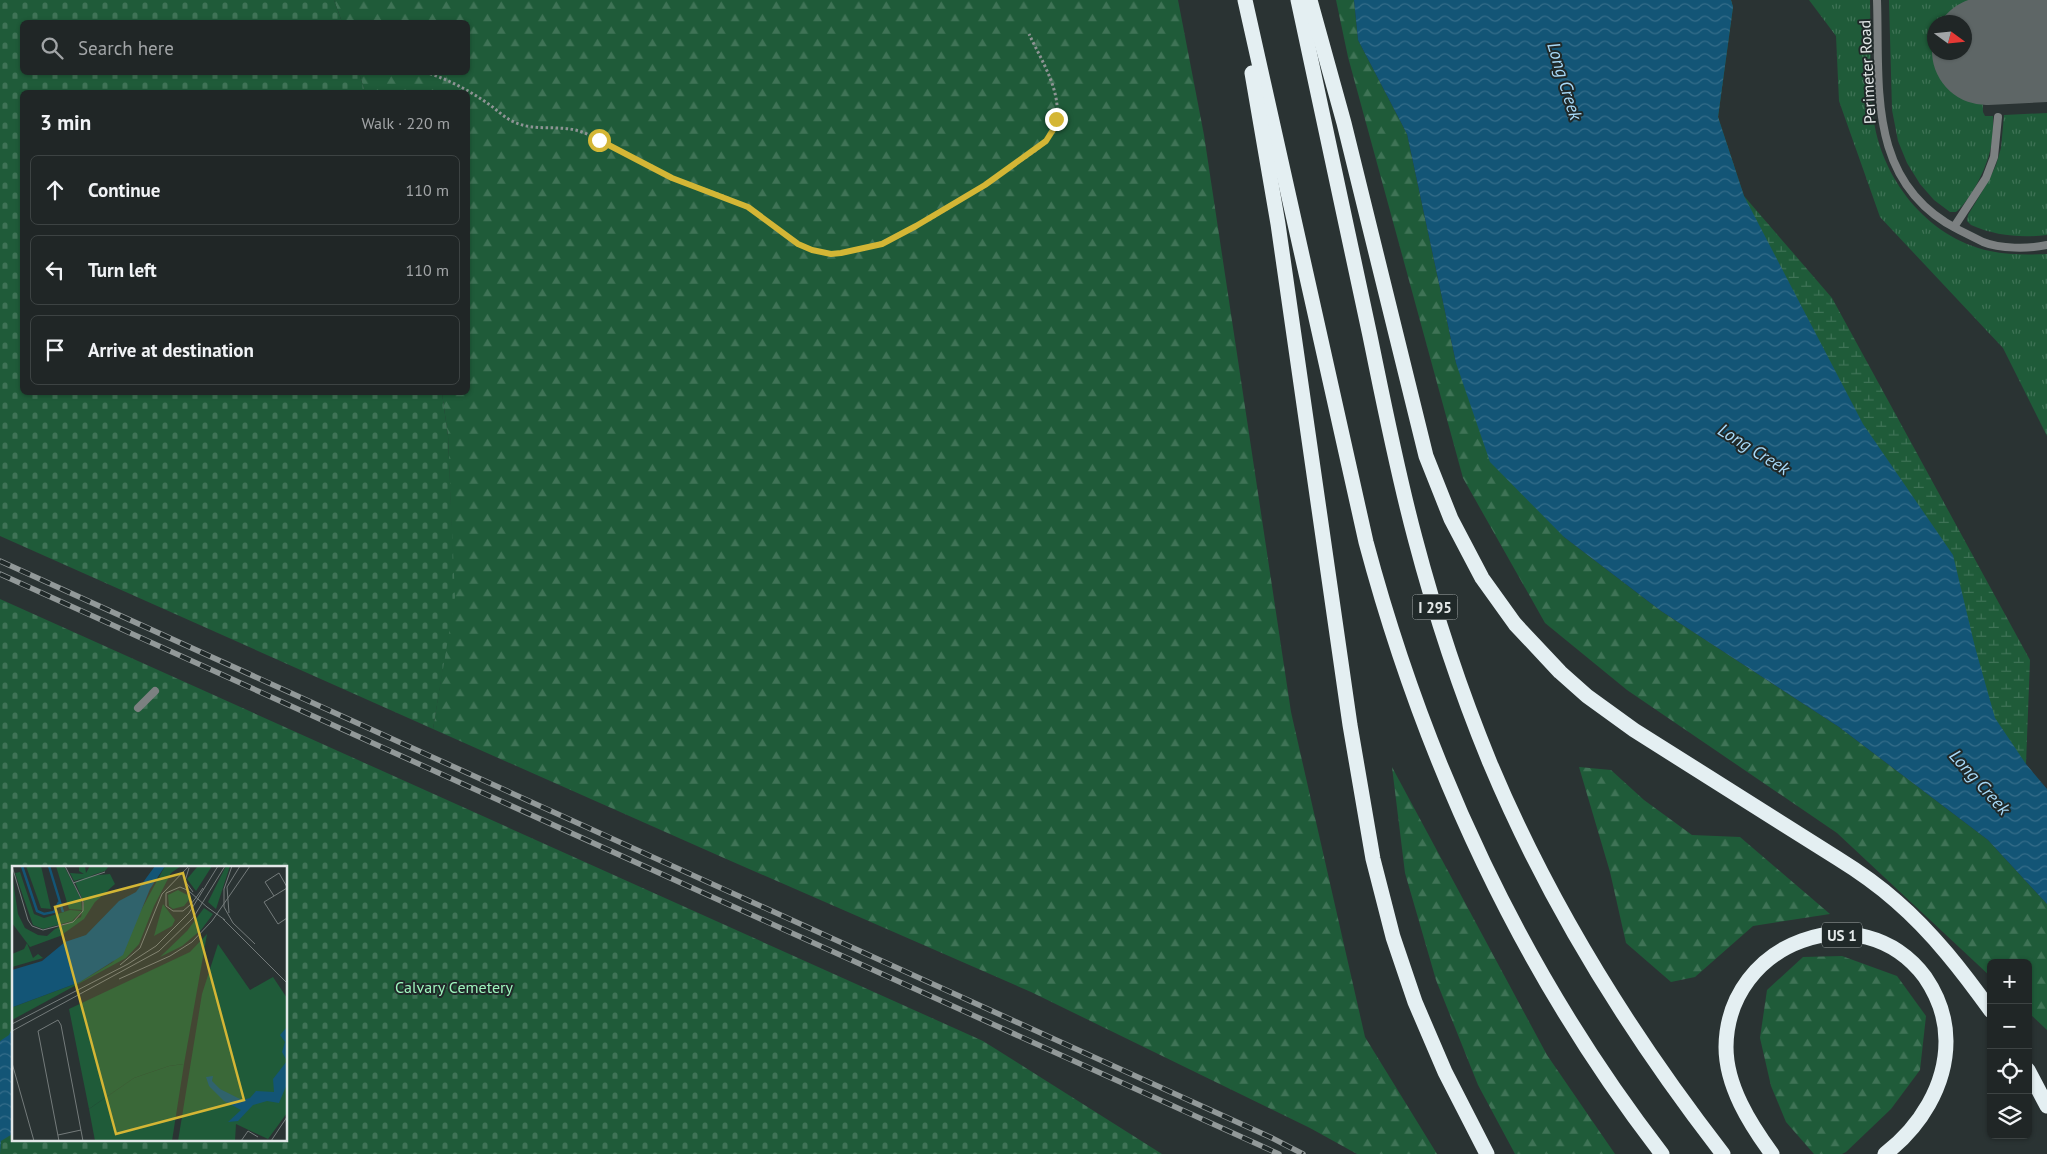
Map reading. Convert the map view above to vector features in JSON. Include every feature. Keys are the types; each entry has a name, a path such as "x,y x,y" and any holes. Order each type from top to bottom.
{"highway":[{"path":"1239,0 1278,224 1350,725 1373,858 1393,937 1415,1002 1445,1072 1487,1154"},
{"name":"I 295","path":"1246,0 1366,542 1382,601 1420,717 1467,830 1524,942 1580,1036 1662,1154"},
{"name":"I 295","path":"1298,0 1401,482 1432,596 1469,707 1490,762 1514,815 1539,868 1572,929 1596,971 1661,1071 1723,1154"},
{"path":"1310,0 1344,123 1426,456 1454,526 1487,586 1530,641 1587,696 1634,730 1869,879 1897,902 1947,953 1987,1006"},
{"name":"US 1","path":"1772,1154 1741,1103 1728,1066 1726,1048 1732,1012 1745,984 1754,972 1779,951 1807,938 1837,935 1868,938 1896,950 1909,960 1919,969 1936,995 1944,1022 1946,1043 1944,1067 1933,1096 1916,1123 1885,1154"},
{"path":"2032,1078 2047,1106"}],"lane":[{"name":"Perimeter Road","path":"1877,0 1881,120 1888,149 1897,170 1912,193 1924,207 1954,228 1985,243 2028,249 2047,246"},
{"path":"1954,228 1986,178 1997,139 1998,116"},
{"path":"138,708 155,690"}],"path":[{"path":"470,93 512,121 528,127 580,131 672,178 748,207 798,244 812,250 831,254 841,253 882,244 916,226 985,185 1046,141 1053,130 1057,106 1053,86 1029,34"},
{"path":"433,75 457,84 466,90"}],"green space":[{"path":"0,0 334,0 341,20 20,20 20,75 360,75 364,90 20,90 20,395 442,395 448,436 455,597 433,729 0,536"},
{"path":"334,0 1178,0 1204,135 1291,712 1365,1037 1437,1154 1357,1154 1310,1128 1031,992 433,729 454,597 448,436 442,395 470,395 470,90 364,90 360,75 470,75 470,20 341,20"},
{"path":"1336,0 1354,0 1358,40 1407,134 1456,363 1564,537 1661,611 1839,727 1988,840 2047,904 2047,1030 2032,1016 2032,959 1987,959 1987,973 1837,833 1627,690 1545,623 1463,478 1348,57"},
{"path":"1731,0 1733,7 1718,117 1744,196 1832,298 2030,660 2026,764 1658,323"},
{"path":"1809,0 1870,0 1871,86 1877,138 1885,161 1896,182 1910,201 1927,219 1946,233 1967,244 2004,253 2047,254 2047,436 2003,348 1880,217 1839,101 1836,36"},
{"path":"1889,0 1980,0 1983,112 1985,116 1993,116 1991,147 1972,193 1956,212 1950,212 1934,200 1920,184 1907,163 1898,141 1892,110"},
{"path":"2047,113 2047,235 2009,235 1990,232 1971,225 1967,221 1968,215 1996,165 2001,148 2004,115"},
{"name":"Calvary Cemetery","path":"0,599 983,1041 1162,1154 0,1154"},
{"path":"1392,767 1547,1055 1615,1154 1515,1154 1478,1085 1436,980 1405,873"},
{"path":"1579,767 1611,770 1644,800 1692,835 1740,837 1830,914 1753,926 1695,977 1671,982 1626,943 1610,872"},
{"path":"1842,956 1897,976 1926,1016 1920,1070 1891,1109 1846,1152 1842,1154 1814,1154 1786,1122 1771,1086 1760,1038 1767,990 1803,957"}],"water":[{"name":"Long Creek","path":"1354,0 1731,0 1733,7 1718,117 1744,196 1863,424 1953,555 1975,647 1995,718 2026,764 2047,789 2047,904 1988,840 1839,727 1661,611 1564,537 1490,462 1456,363 1407,134 1358,40"},
{"path":"12,1028 12,1134 1,1141 0,1154 0,1041 9,1035"}],"taxiway":[{"path":"2014,0 2026,19 2047,35"}],"runway":[{"path":"1986,51 2047,48"}],"railway":[{"path":"0,561 1270,1137 1303,1154"},
{"path":"0,574 1279,1154"}],"route":[{"path":"599,140 672,178 732,199 748,207 798,244 812,250 831,254 882,244 985,185 1046,141 1053,130 1056,119"}]}
